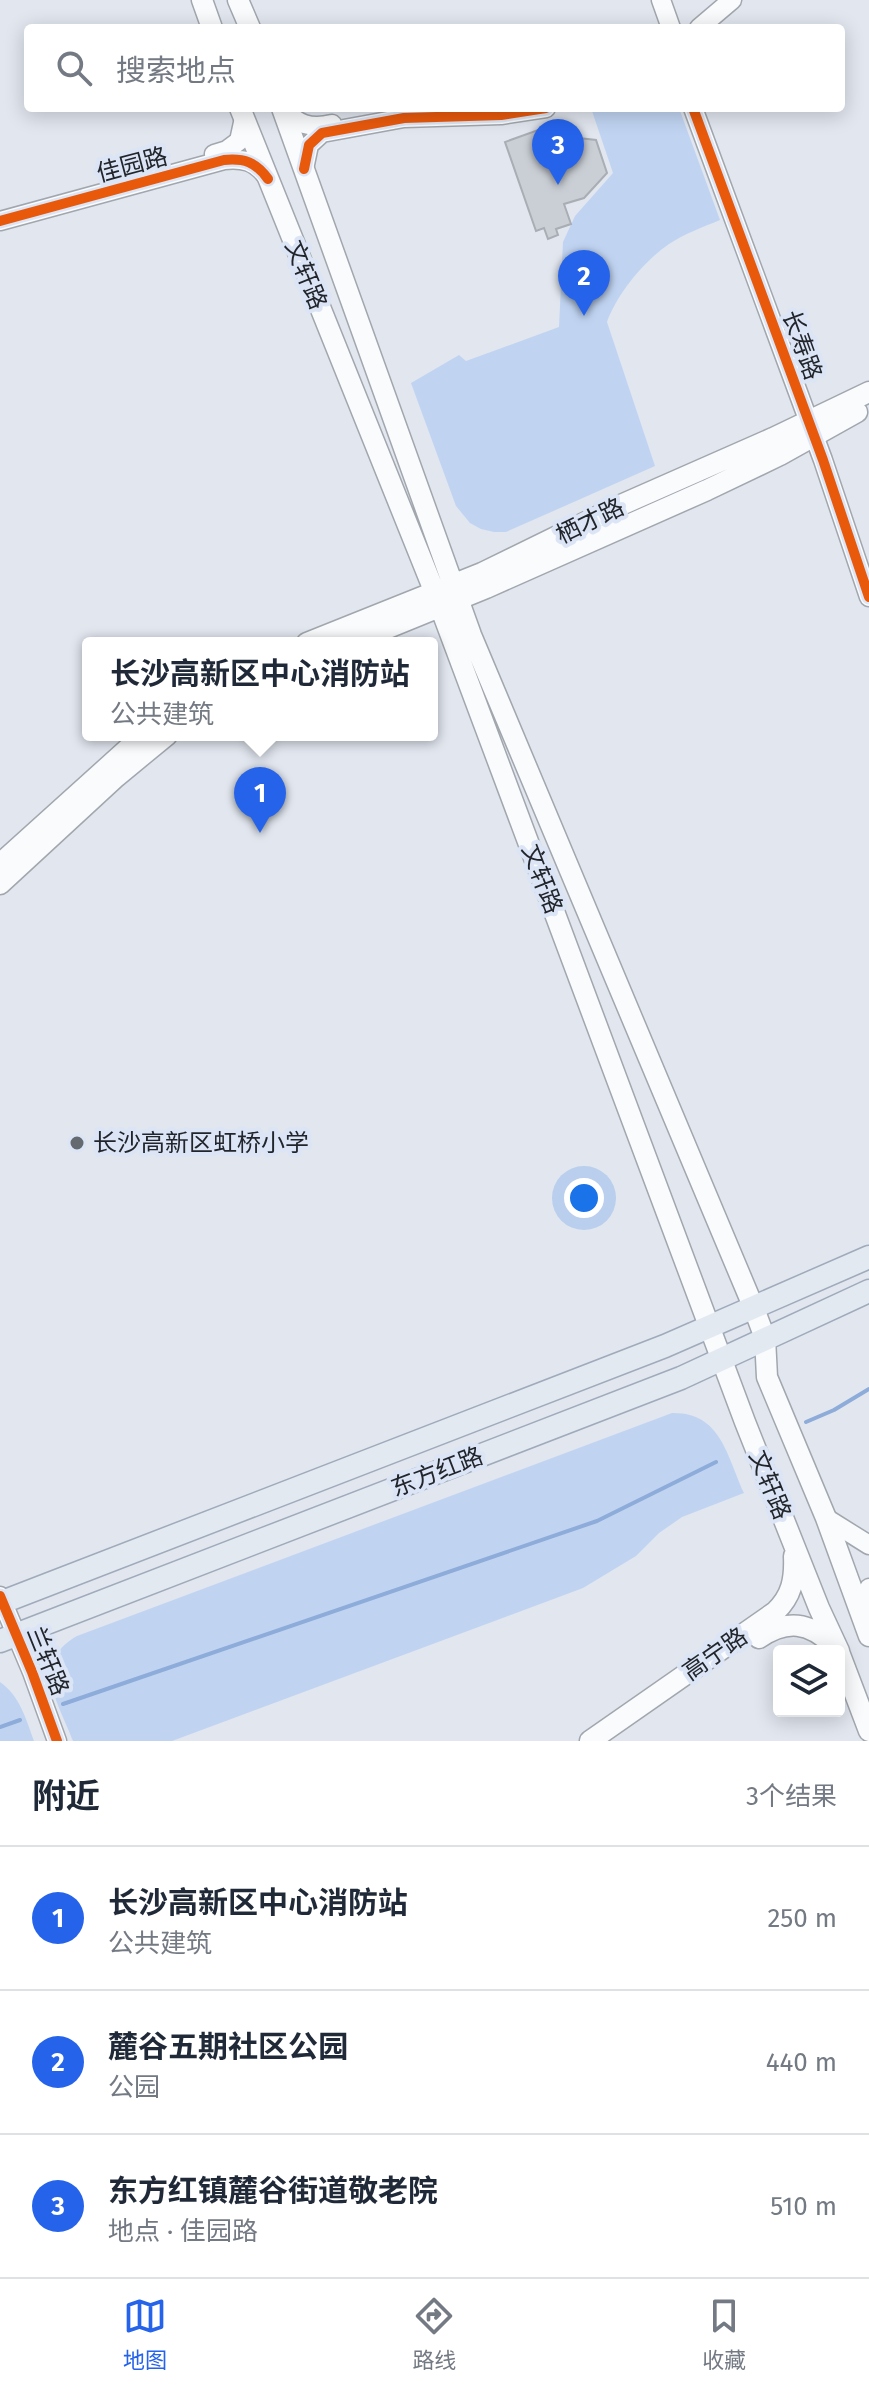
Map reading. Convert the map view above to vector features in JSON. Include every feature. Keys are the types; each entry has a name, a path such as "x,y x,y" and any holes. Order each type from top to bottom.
{"main road":[{"path":"202,0 211,24"},
{"path":"238,0 248,24"},
{"name":"文轩路","path":"283,112 447,596 711,1328 836,1645"},
{"name":"文轩路","path":"242,113 447,596 471,635 753,1306 765,1338 767,1377 826,1518 869,1636"},
{"name":"栖才路","path":"814,427 869,392"},
{"name":"栖才路","path":"363,637 621,505 869,406"},
{"name":"栖才路","path":"325,637 447,596"},
{"path":"0,864 136,741"},
{"path":"0,884 160,741"},
{"name":"东方红路","path":"1,1604 711,1328 753,1306 869,1257"},
{"name":"东方红路","path":"9,1638 666,1384 869,1291"},
{"name":"高宁路","path":"590,1741 783,1605 793,1586 792,1540"},
{"name":"高宁路","path":"612,1741 779,1626 799,1625 823,1635 832,1645"},
{"name":"文轩路","path":"845,1669 869,1731"}],"street":[{"path":"654,0 663,24"},
{"path":"661,0 670,24"},
{"path":"704,24 732,0"},
{"path":"714,24 741,0"},
{"path":"286,112 296,122 315,127 398,112"},
{"path":"304,169 305,153 322,133 394,119 520,112"},
{"name":"长寿路","path":"695,112 814,427 869,597"},
{"name":"长寿路","path":"701,112 869,581"},
{"name":"佳园路","path":"0,213 227,150 239,141 242,113"},
{"name":"佳园路","path":"0,221 224,160 252,163 268,179"},
{"path":"826,1518 869,1545"},
{"path":"860,1611 869,1588"},
{"name":"兰轩路","path":"1,1604 9,1638 49,1741"},
{"name":"兰轩路","path":"9,1638 57,1741"}],"shaded area":[{"path":"592,112 680,112 720,220 675,240 650,259 624,289 607,322 655,466 506,532 481,529 470,523 456,506 411,383 459,355 466,361 559,327 563,242 575,216 613,173"},
{"path":"672,1413 702,1420 712,1428 727,1451 744,1493 682,1517 659,1533 636,1556 583,1588 172,1741 73,1741 55,1698 51,1671 54,1658 77,1636"},
{"path":"0,1682 17,1701 34,1741 0,1741"}],"building":[{"path":"541,129 545,142 561,136 596,140 607,173 584,198 564,204 571,224 556,229 558,235 548,239 544,228 536,231 505,142"}],"waterway":[{"path":"806,1422 869,1389"},
{"path":"63,1704 597,1521 716,1462"},
{"path":"0,1727 20,1720"}],"cycle path":[{"path":"304,169 309,145 322,133 404,118 520,112"},
{"path":"694,112 823,460 869,597"},
{"path":"0,221 224,160 249,162 268,179"},
{"path":"0,1596 57,1741"}],"place":[{"name":"东方红镇麓谷街道敬老院","path":"558,185"},
{"name":"麓谷五期社区公园","path":"584,316"},
{"name":"长沙高新区中心消防站","path":"260,833"},
{"name":"长沙高新区虹桥小学","path":"77,1143"}]}
